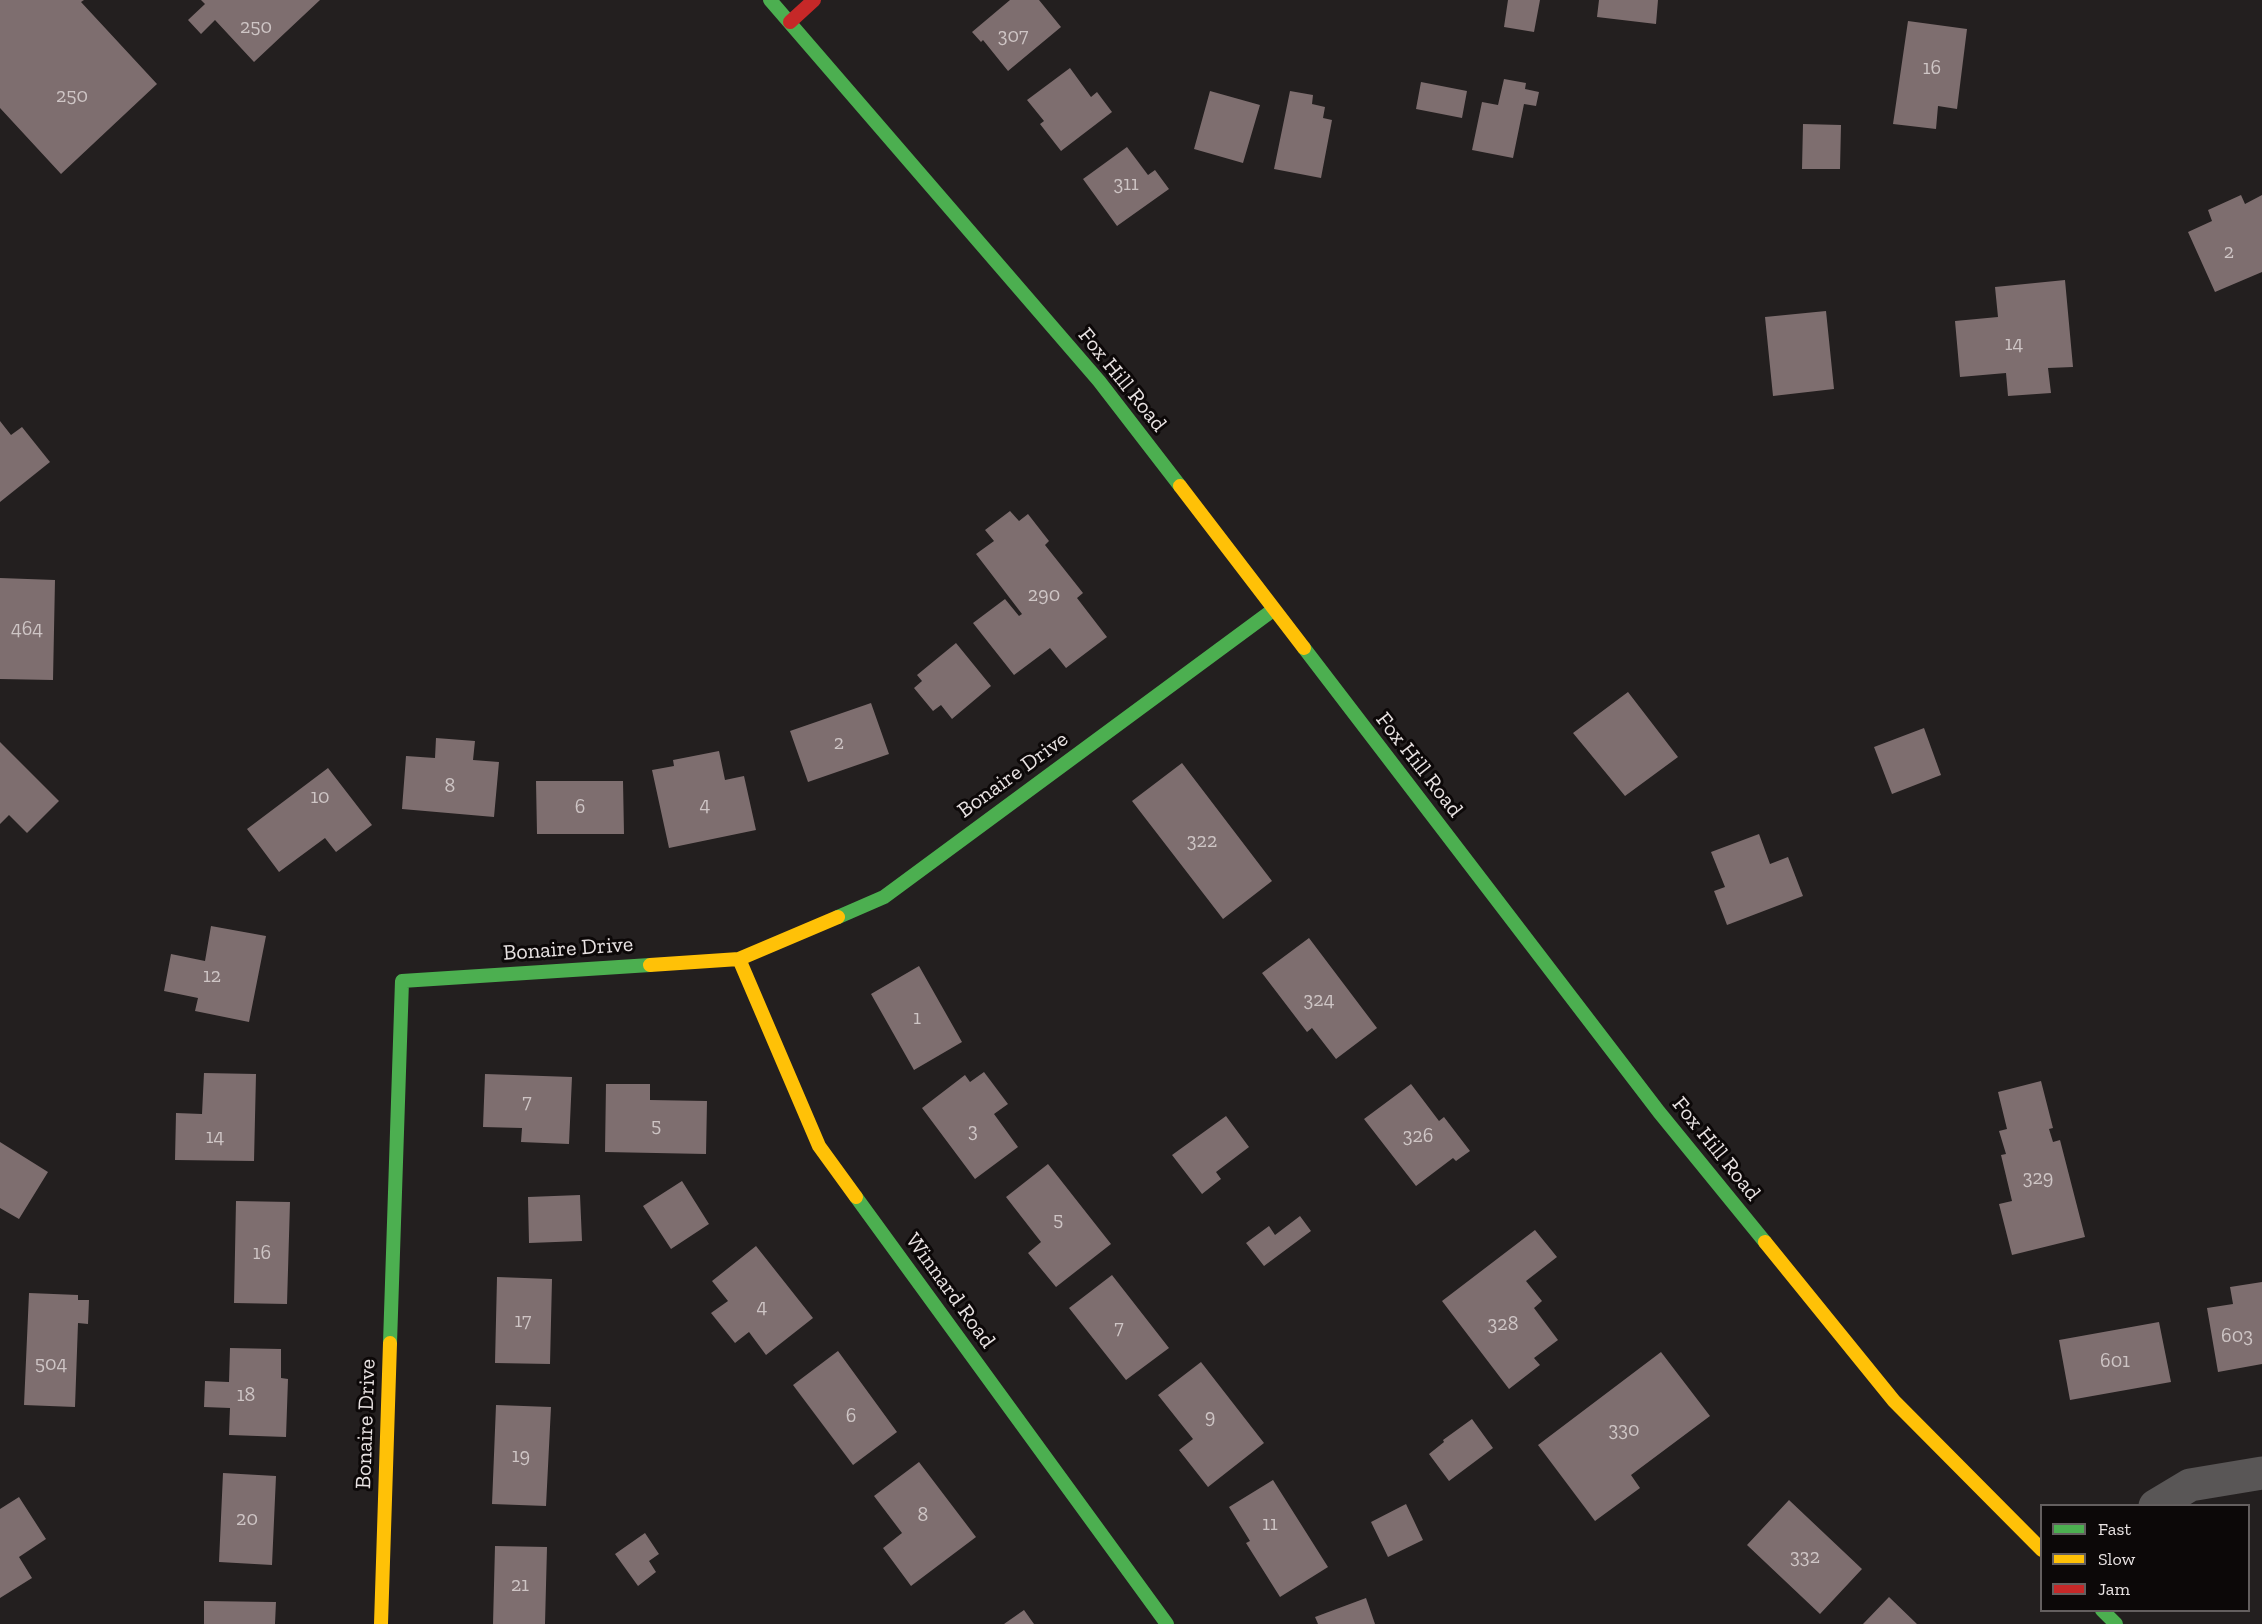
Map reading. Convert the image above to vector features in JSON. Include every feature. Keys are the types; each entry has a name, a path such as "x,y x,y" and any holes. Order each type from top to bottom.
{"street":[{"name":"Fox Hill Road","path":"770,0 1099,381 1659,1112 1894,1401 2040,1548"},
{"path":"790,22 814,0"},
{"name":"Bonaire Drive","path":"381,1624 402,981 739,959 884,897 1273,610"},
{"name":"Winnard Road","path":"739,959 819,1146 1167,1624"},
{"path":"2158,1504 2190,1485 2262,1473"},
{"path":"2103,1612 2116,1624"}],"building":[{"path":"0,0 84,0 81,2 157,84 61,174 0,108"},
{"path":"201,0 320,0 254,62 215,20 201,34 188,20 205,4"},
{"path":"1010,0 1039,0 1061,27 1008,71 983,40 981,42 972,32"},
{"path":"1508,0 1540,0 1534,32 1504,27"},
{"path":"1599,0 1658,0 1656,24 1597,17"},
{"path":"1908,21 1967,29 1957,109 1938,106 1936,129 1893,124"},
{"path":"1070,68 1091,97 1097,92 1112,112 1061,151 1040,124 1044,121 1027,100"},
{"path":"1504,79 1526,83 1525,89 1539,92 1536,106 1524,104 1513,158 1472,150 1482,102 1498,105"},
{"path":"1421,82 1467,91 1462,118 1416,109"},
{"path":"1210,91 1260,105 1243,163 1194,149"},
{"path":"1290,91 1313,95 1312,104 1325,107 1323,118 1332,120 1321,178 1274,169"},
{"path":"1803,124 1841,125 1840,169 1802,169"},
{"path":"1127,147 1148,175 1155,170 1169,189 1117,226 1083,179"},
{"path":"2241,195 2245,204 2262,195 2262,272 2215,292 2188,232 2212,221 2208,210"},
{"path":"2065,280 2073,367 2048,368 2051,393 2008,396 2006,373 1960,377 1955,321 1998,317 1995,287"},
{"path":"1826,311 1834,389 1773,396 1765,317"},
{"path":"0,421 11,435 22,427 50,462 0,502"},
{"path":"1010,511 1019,521 1028,514 1049,541 1045,545 1083,593 1077,598 1107,637 1066,668 1050,648 1014,675 973,623 1005,599 1019,616 1022,614 976,554 994,541 985,530"},
{"path":"0,578 55,580 53,680 0,679"},
{"path":"956,643 991,686 952,719 941,705 933,711 914,688 922,681 917,675"},
{"path":"1628,692 1678,757 1625,796 1573,733"},
{"path":"871,703 889,754 808,782 790,731"},
{"path":"1924,728 1941,775 1892,794 1874,747"},
{"path":"436,738 475,741 473,760 499,762 494,817 402,809 406,756 435,758"},
{"path":"0,742 59,801 27,833 9,815 0,824"},
{"path":"719,751 725,780 744,776 756,830 669,848 652,770 674,766 673,760"},
{"path":"1182,763 1272,881 1223,919 1132,801"},
{"path":"328,768 372,825 336,852 325,838 279,872 247,829"},
{"path":"536,781 623,781 624,834 537,834"},
{"path":"1759,834 1770,864 1788,857 1803,896 1727,925 1714,891 1725,887 1711,852"},
{"path":"211,926 266,936 249,1022 195,1011 198,998 164,991 171,954 205,961"},
{"path":"1309,938 1377,1028 1336,1059 1312,1028 1307,1032 1262,973"},
{"path":"919,966 962,1042 914,1070 871,994"},
{"path":"984,1072 1008,1104 994,1114 1018,1147 975,1179 922,1108 965,1075 970,1082"},
{"path":"204,1073 256,1074 254,1161 175,1160 176,1113 202,1114"},
{"path":"485,1074 572,1077 569,1144 521,1142 522,1128 483,1127"},
{"path":"2041,1081 2053,1128 2049,1129 2053,1142 2060,1140 2085,1237 2012,1255 1999,1204 2012,1201 2001,1155 2006,1154 1999,1131 2007,1129 1998,1092"},
{"path":"606,1084 650,1084 650,1100 707,1101 706,1154 605,1152"},
{"path":"1411,1084 1439,1121 1444,1117 1470,1151 1456,1161 1453,1158 1416,1186 1364,1119"},
{"path":"1226,1116 1249,1147 1216,1172 1221,1179 1202,1194 1172,1155"},
{"path":"0,1142 48,1172 19,1219 0,1208"},
{"path":"1048,1164 1111,1244 1056,1287 1028,1253 1041,1242 1006,1197"},
{"path":"682,1181 709,1224 671,1249 643,1206"},
{"path":"580,1195 582,1241 529,1243 528,1197"},
{"path":"236,1201 290,1202 287,1304 234,1303"},
{"path":"1300,1216 1311,1231 1264,1266 1246,1243 1269,1226 1275,1235"},
{"path":"1535,1230 1557,1257 1526,1281 1542,1301 1534,1308 1558,1340 1534,1358 1540,1365 1509,1389 1442,1301"},
{"path":"756,1246 813,1318 766,1355 749,1332 735,1343 711,1313 728,1301 712,1281"},
{"path":"1112,1275 1169,1348 1126,1380 1069,1308"},
{"path":"497,1277 552,1279 550,1364 495,1363"},
{"path":"2262,1282 2262,1364 2218,1372 2207,1308 2233,1304 2230,1287"},
{"path":"29,1293 78,1295 78,1300 89,1300 88,1324 78,1323 75,1407 24,1405"},
{"path":"2159,1322 2171,1382 2070,1400 2059,1340"},
{"path":"230,1348 281,1349 281,1378 288,1379 286,1437 229,1435 230,1408 204,1407 205,1381 229,1382"},
{"path":"838,1351 897,1432 853,1465 793,1385"},
{"path":"1661,1352 1710,1416 1631,1475 1640,1488 1595,1521 1538,1445"},
{"path":"1201,1362 1264,1443 1208,1487 1179,1450 1193,1439 1158,1395"},
{"path":"496,1405 551,1407 546,1506 492,1504"},
{"path":"1472,1419 1493,1448 1449,1481 1429,1454 1444,1442 1443,1440"},
{"path":"919,1462 976,1537 911,1586 883,1548 902,1533 874,1496"},
{"path":"223,1473 276,1476 272,1565 219,1562"},
{"path":"1273,1480 1328,1567 1280,1597 1246,1543 1250,1541 1229,1507"},
{"path":"19,1497 46,1539 19,1557 32,1578 0,1598 0,1509"},
{"path":"1789,1500 1862,1569 1820,1614 1747,1545"},
{"path":"1406,1504 1423,1540 1388,1557 1371,1522"},
{"path":"645,1533 659,1554 649,1561 656,1572 638,1586 615,1554"},
{"path":"495,1546 547,1547 545,1624 493,1624"},
{"path":"1889,1597 1917,1624 1863,1624"},
{"path":"1366,1598 1375,1624 1318,1624 1315,1617"},
{"path":"204,1601 276,1602 275,1624 204,1624"},
{"path":"1024,1610 1034,1624 1004,1624"}],"traffic: fast":[{"path":"770,0 1099,381 1180,486"},
{"path":"838,917 884,897 1273,610"},
{"path":"1304,648 1659,1112 1765,1242"},
{"path":"390,1343 402,981 650,965"},
{"path":"856,1197 1167,1624"},
{"path":"2104,1612 2116,1624"}],"traffic: slow":[{"path":"1180,486 1304,648"},
{"path":"650,965 739,959 838,917"},
{"path":"739,959 819,1146 856,1197"},
{"path":"1765,1242 1894,1401 2040,1548"},
{"path":"381,1624 390,1343"}],"traffic: jam":[{"path":"790,22 814,0"}]}
